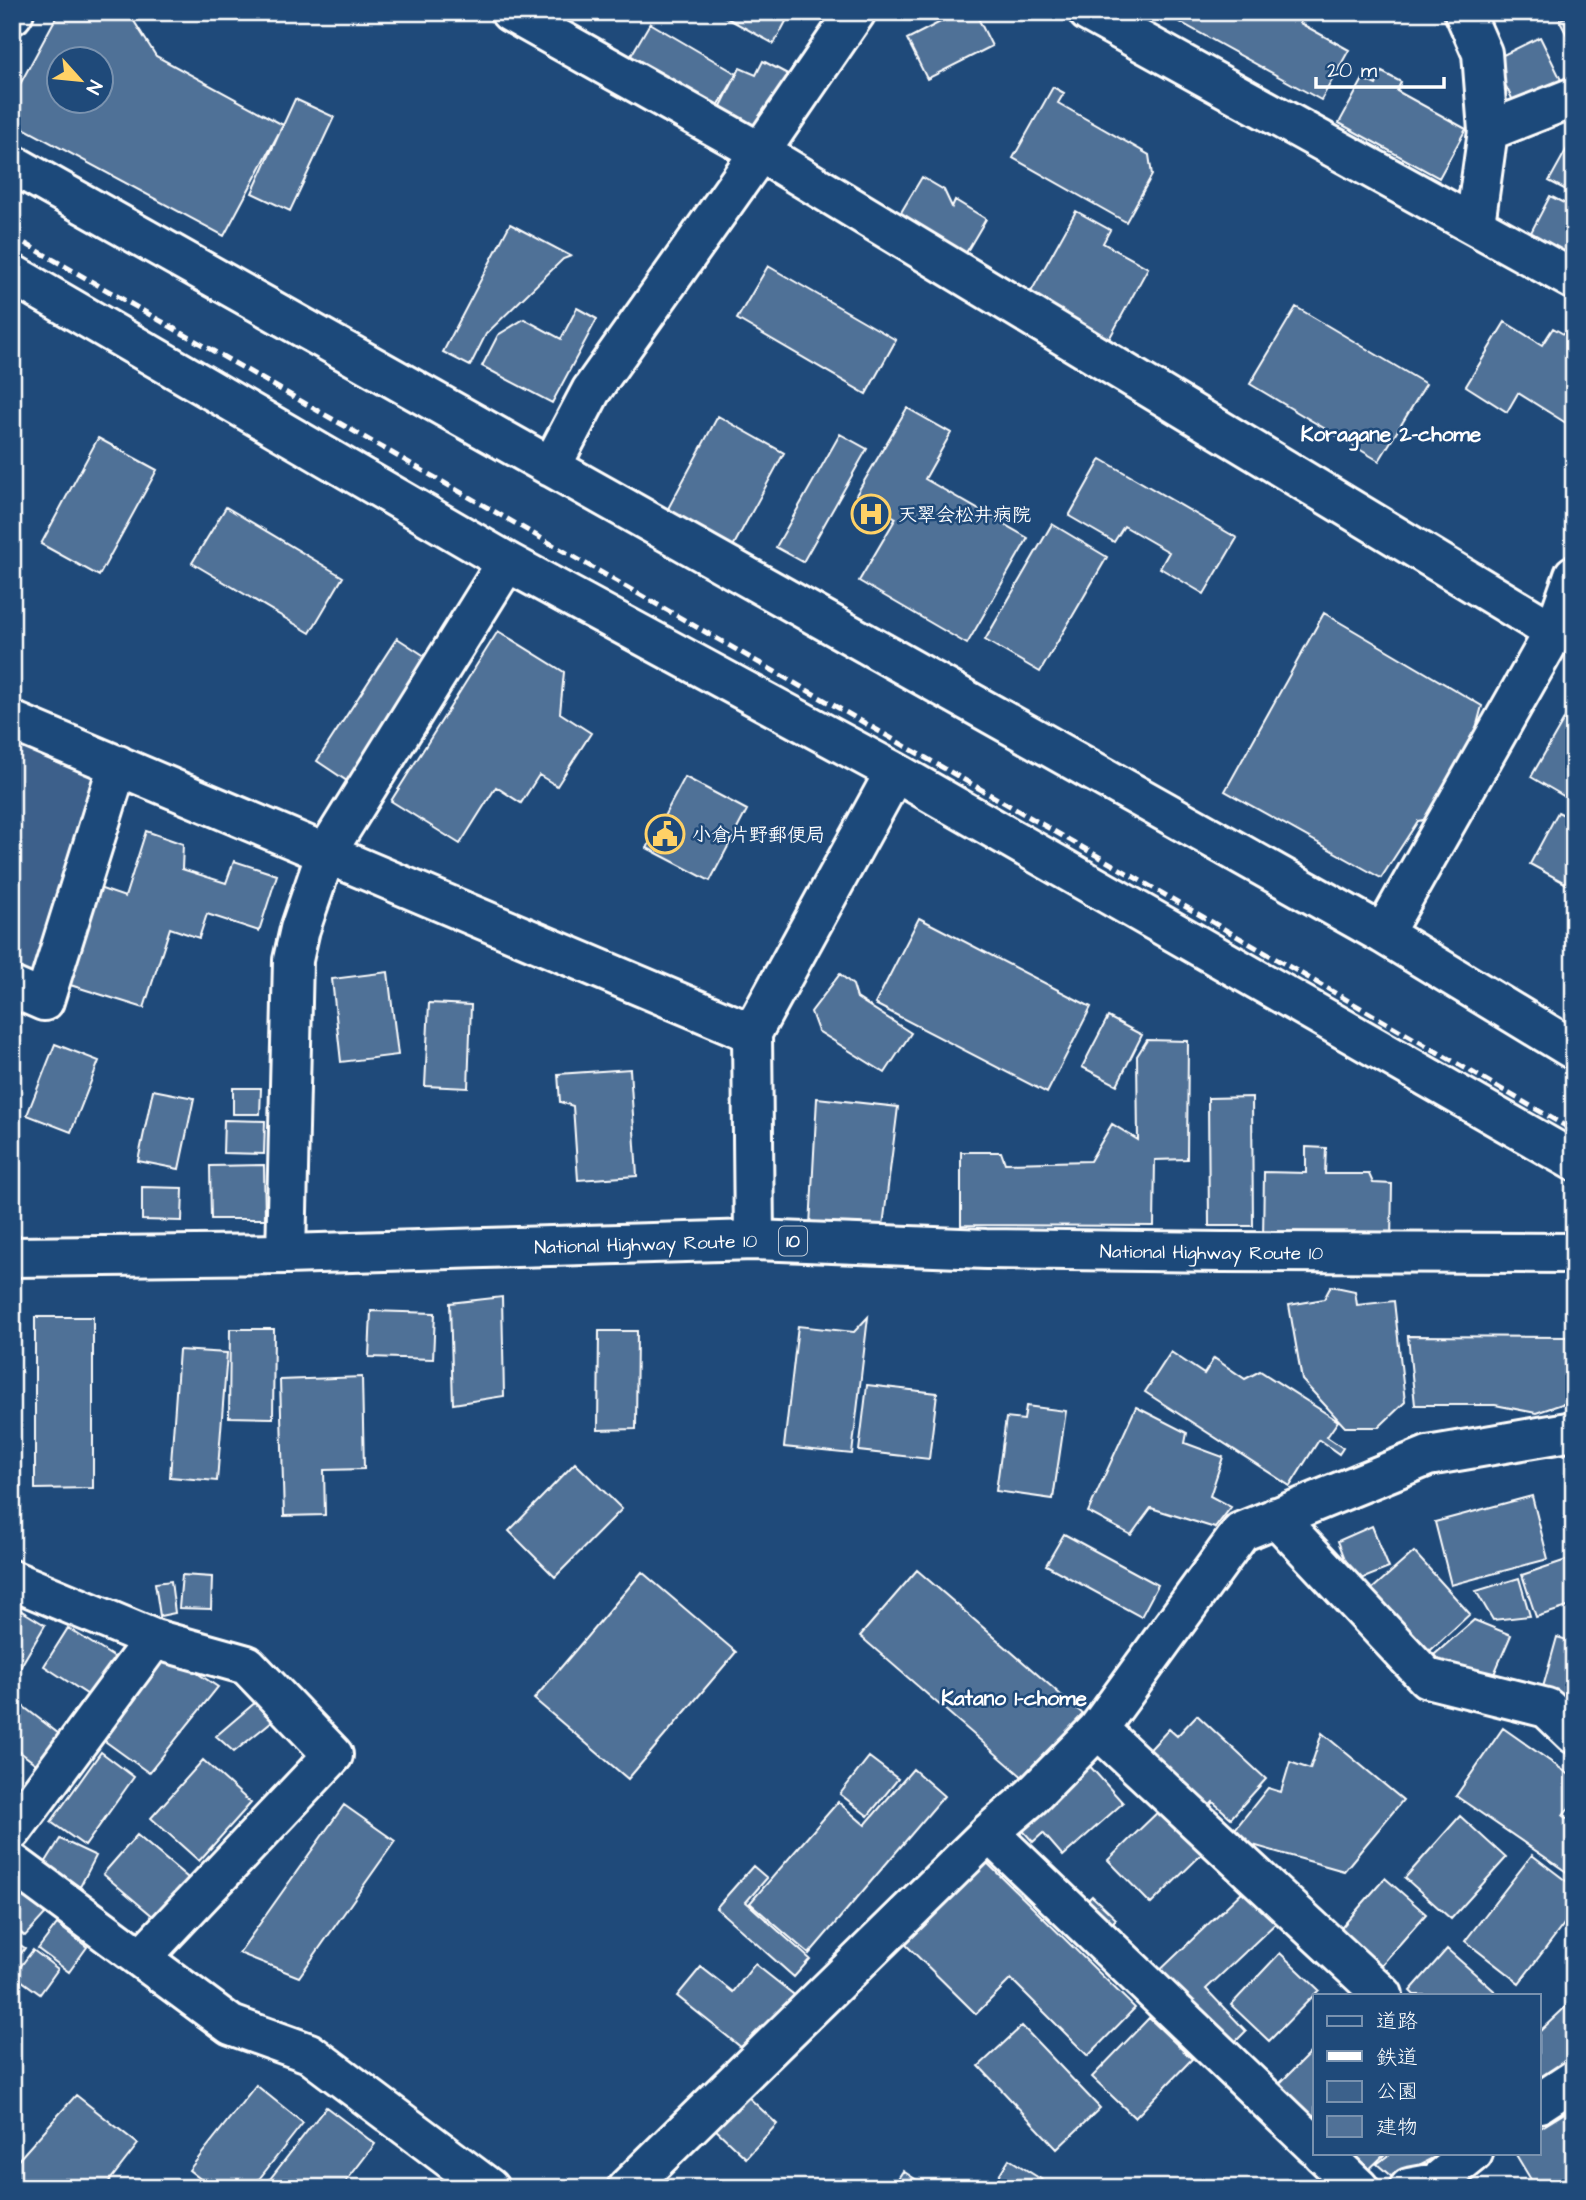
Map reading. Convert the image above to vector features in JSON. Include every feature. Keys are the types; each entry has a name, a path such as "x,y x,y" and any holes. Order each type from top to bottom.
{"main road":[{"path":"510,12 760,152 1553,632"},
{"path":"551,467 591,391 856,12"},
{"path":"1088,12 1574,280"},
{"path":"1464,12 1482,53 1488,131 1475,224"},
{"path":"1488,131 1574,97"},
{"path":"12,164 1383,934 1574,1050"},
{"path":"12,274 507,562 895,772 1574,1161"},
{"path":"286,1254 293,960 300,929 326,853 507,562"},
{"path":"1383,934 1553,632 1574,575"},
{"path":"12,721 752,1034"},
{"path":"12,987 44,1001 118,765"},
{"path":"754,1240 752,1034 895,772"},
{"name":"National Highway Route 10","path":"12,1257 286,1254 754,1240 986,1249 1574,1253"},
{"path":"627,2188 1098,1729 1241,1532 1428,1456 1574,1431"},
{"path":"1276,1517 1427,1678 1547,1708 1574,1734"},
{"path":"12,1580 154,1639 247,1665 333,1755 141,1958"},
{"path":"12,1831 154,1639"},
{"path":"1098,1729 1382,1994"},
{"path":"989,1833 1313,2144"},
{"path":"12,1863 232,2025 309,2053 489,2188"},
{"path":"1540,2102 1574,2080"},
{"path":"1323,2154 1359,2188"},
{"path":"1409,2188 1436,2183 1472,2154"}],"green space":[{"path":"12,730 106,770 38,989 12,978"}],"building":[{"path":"59,12 121,12 132,18 156,56 283,125 224,236 12,122 12,99"},
{"path":"716,12 791,12 774,44"},
{"path":"960,12 975,12 992,46 927,79 907,39"},
{"path":"1162,12 1306,12 1300,23 1349,50 1321,100"},
{"path":"1563,12 1574,12 1574,31 1567,35 1559,20 1566,17"},
{"path":"650,23 737,74 712,116 625,66"},
{"path":"1540,37 1566,90 1519,113 1493,60"},
{"path":"763,61 797,79 765,141 716,116 740,68 756,75"},
{"path":"1382,72 1401,82 1397,91 1466,129 1439,178 1339,123 1363,79 1376,85"},
{"path":"1053,87 1064,93 1058,103 1149,155 1152,175 1126,222 1013,158"},
{"path":"295,99 334,117 290,211 252,193"},
{"path":"1574,136 1574,194 1549,181"},
{"path":"922,177 944,190 952,207 955,200 986,219 950,280 884,241"},
{"path":"1550,196 1574,208 1574,264 1527,240"},
{"path":"1076,211 1110,230 1103,243 1148,268 1102,352 1022,308"},
{"path":"510,224 571,256 563,259 486,334 470,366 443,352"},
{"path":"768,266 896,340 866,394 737,319"},
{"path":"1296,307 1426,384 1379,461 1250,384"},
{"path":"577,308 597,319 552,403 482,366 498,335 524,319 561,339"},
{"path":"1505,322 1542,345 1553,328 1574,340 1574,428 1518,393 1507,412 1466,386"},
{"path":"907,408 951,433 925,479 1028,538 967,644 859,581 896,518 856,495"},
{"path":"718,416 784,453 730,552 664,516"},
{"path":"840,434 867,449 803,562 776,547"},
{"path":"98,438 157,470 99,576 41,544"},
{"path":"1101,459 1237,538 1204,594 1160,568 1169,552 1124,526 1114,542 1069,516"},
{"path":"226,507 343,577 310,633 192,563"},
{"path":"1052,524 1107,557 1040,672 985,640"},
{"path":"1324,613 1482,706 1465,769 1434,818 1418,821 1381,878 1225,791"},
{"path":"498,631 564,672 560,713 591,733 557,786 539,775 521,803 496,787 460,844 391,801"},
{"path":"397,638 434,662 353,785 317,761"},
{"path":"1574,702 1574,802 1531,777"},
{"path":"685,777 747,810 710,881 647,848"},
{"path":"1558,812 1574,820 1574,888 1530,864"},
{"path":"146,831 183,844 182,869 226,883 234,861 277,875 259,931 207,914 199,938 170,928 144,1008 67,984 99,888 125,897"},
{"path":"919,918 1091,1007 1047,1093 875,1004"},
{"path":"388,972 398,1055 341,1062 332,979"},
{"path":"840,974 853,985 857,998 911,1033 885,1073 818,1031 811,1012"},
{"path":"429,1003 471,1005 468,1088 425,1086"},
{"path":"1108,1017 1142,1035 1117,1085 1082,1067"},
{"path":"1147,1040 1188,1041 1187,1159 1155,1160 1154,1226 961,1225 961,1152 1001,1152 1005,1163 1090,1161 1112,1124 1138,1140 1137,1056"},
{"path":"55,1044 99,1061 71,1132 27,1115"},
{"path":"630,1069 637,1176 578,1180 573,1106 560,1102 558,1074"},
{"path":"233,1088 261,1088 260,1114 233,1114"},
{"path":"153,1090 194,1098 179,1169 138,1161"},
{"path":"1252,1097 1253,1226 1209,1226 1208,1098"},
{"path":"817,1098 898,1107 883,1226 810,1226"},
{"path":"224,1120 265,1121 264,1154 223,1153"},
{"path":"1306,1147 1326,1148 1325,1174 1369,1174 1373,1183 1392,1184 1391,1242 1263,1240 1264,1172 1306,1173"},
{"path":"264,1165 265,1219 211,1219 210,1166"},
{"path":"142,1187 183,1188 182,1221 142,1220"},
{"path":"1331,1286 1355,1291 1357,1305 1394,1301 1405,1402 1379,1427 1345,1427 1302,1380 1289,1305 1324,1299"},
{"path":"502,1297 504,1396 453,1404 450,1303"},
{"path":"371,1311 435,1313 433,1359 369,1357"},
{"path":"35,1317 93,1317 93,1488 35,1489"},
{"path":"868,1317 852,1454 784,1447 798,1326 854,1332"},
{"path":"230,1329 274,1329 273,1418 229,1417"},
{"path":"599,1331 637,1331 636,1429 598,1430"},
{"path":"1408,1336 1574,1337 1574,1404 1562,1404 1536,1413 1495,1405 1415,1405"},
{"path":"179,1350 227,1353 217,1481 170,1477"},
{"path":"1171,1352 1204,1374 1214,1358 1245,1379 1260,1371 1338,1421 1327,1437 1343,1448 1339,1454 1319,1440 1290,1486 1145,1392"},
{"path":"362,1377 364,1469 324,1470 325,1515 284,1516 280,1380"},
{"path":"867,1385 937,1393 929,1459 859,1451"},
{"path":"1026,1406 1066,1411 1053,1499 996,1491 1006,1418 1024,1420"},
{"path":"1136,1407 1187,1433 1185,1443 1223,1457 1210,1496 1231,1507 1215,1528 1151,1508 1131,1535 1088,1512"},
{"path":"575,1463 622,1509 555,1577 509,1531"},
{"path":"1532,1496 1548,1559 1451,1585 1435,1522"},
{"path":"1372,1526 1389,1568 1354,1582 1338,1541"},
{"path":"1064,1534 1158,1585 1141,1617 1046,1565"},
{"path":"1414,1552 1470,1614 1421,1659 1364,1596"},
{"path":"1572,1558 1574,1605 1536,1617 1522,1575"},
{"path":"917,1570 1083,1714 1026,1780 860,1636"},
{"path":"642,1572 736,1652 628,1779 534,1699"},
{"path":"182,1575 212,1577 211,1609 179,1608"},
{"path":"1519,1578 1530,1616 1493,1620 1476,1591"},
{"path":"171,1581 175,1613 160,1616 155,1583"},
{"path":"12,1605 45,1625 15,1676 12,1674"},
{"path":"1474,1620 1511,1635 1488,1688 1427,1661"},
{"path":"68,1628 120,1661 96,1700 44,1666"},
{"path":"1557,1637 1574,1642 1574,1717 1540,1698"},
{"path":"164,1651 218,1687 149,1773 102,1739"},
{"path":"257,1701 272,1721 234,1752 216,1736"},
{"path":"20,1704 63,1737 40,1767 12,1746 12,1714"},
{"path":"1197,1715 1266,1779 1231,1818 1213,1802 1202,1814 1142,1758 1169,1729 1177,1736"},
{"path":"1503,1728 1574,1778 1574,1801 1563,1816 1574,1823 1574,1877 1456,1796"},
{"path":"1322,1733 1403,1800 1344,1871 1228,1838 1268,1788 1281,1792 1290,1762 1310,1769"},
{"path":"101,1752 134,1777 85,1846 51,1822"},
{"path":"869,1757 898,1779 868,1816 840,1794"},
{"path":"203,1760 251,1803 199,1861 151,1818"},
{"path":"1087,1763 1123,1803 1063,1856 1043,1833 1033,1842 1018,1825"},
{"path":"913,1769 944,1796 809,1954 750,1903 838,1802 865,1825"},
{"path":"344,1805 395,1841 299,1977 239,1953"},
{"path":"1161,1809 1203,1853 1151,1904 1108,1860"},
{"path":"1460,1816 1506,1858 1451,1919 1405,1878"},
{"path":"137,1835 194,1883 161,1923 103,1874"},
{"path":"60,1839 96,1856 80,1887 42,1868"},
{"path":"979,1855 1135,2008 1088,2056 1011,1979 976,2014 899,1938"},
{"path":"1532,1855 1574,1887 1574,1911 1519,1983 1465,1941"},
{"path":"753,1866 767,1878 746,1902 810,1959 794,1977 716,1908"},
{"path":"1385,1878 1426,1914 1377,1970 1335,1935"},
{"path":"12,1888 46,1913 25,1936 12,1926"},
{"path":"1245,1889 1277,1922 1206,1989 1246,2031 1224,2053 1152,1978"},
{"path":"1092,1896 1116,1919 1106,1930 1082,1906"},
{"path":"57,1924 87,1947 69,1972 38,1949"},
{"path":"12,1940 25,1948 12,1966"},
{"path":"1447,1949 1498,1994 1413,1994 1410,1991"},
{"path":"33,1950 58,1969 40,1994 14,1975"},
{"path":"1280,1953 1319,1990 1269,2041 1231,2005"},
{"path":"755,1964 798,1998 752,2056 677,1996 701,1967 733,1992"},
{"path":"1574,1999 1574,2057 1540,2089 1540,2031"},
{"path":"1149,2018 1192,2059 1135,2118 1092,2077"},
{"path":"1022,2026 1100,2108 1057,2149 979,2066"},
{"path":"1313,2050 1313,2128 1275,2088"},
{"path":"256,2085 303,2123 252,2188 212,2188 189,2170"},
{"path":"745,2094 777,2124 746,2158 714,2128"},
{"path":"76,2095 138,2144 104,2188 12,2188 12,2167"},
{"path":"326,2107 375,2144 341,2188 263,2188"},
{"path":"1568,2111 1574,2120 1574,2188 1536,2188 1516,2154 1540,2154 1540,2128"},
{"path":"1338,2154 1385,2154 1361,2177"},
{"path":"1390,2154 1441,2154 1393,2178 1377,2164"},
{"path":"1009,2159 1055,2188 991,2188"},
{"path":"903,2171 929,2188 892,2188"}],"railway":[{"path":"12,236 1574,1131"}],"place":[{"name":"天翠会松井病院","path":"871,514"},
{"name":"小倉片野郵便局","path":"665,834"}],"district":[{"name":"Koragane 2-chome","path":"1391,434"},
{"name":"Katano 1-chome","path":"1014,1698"}]}
